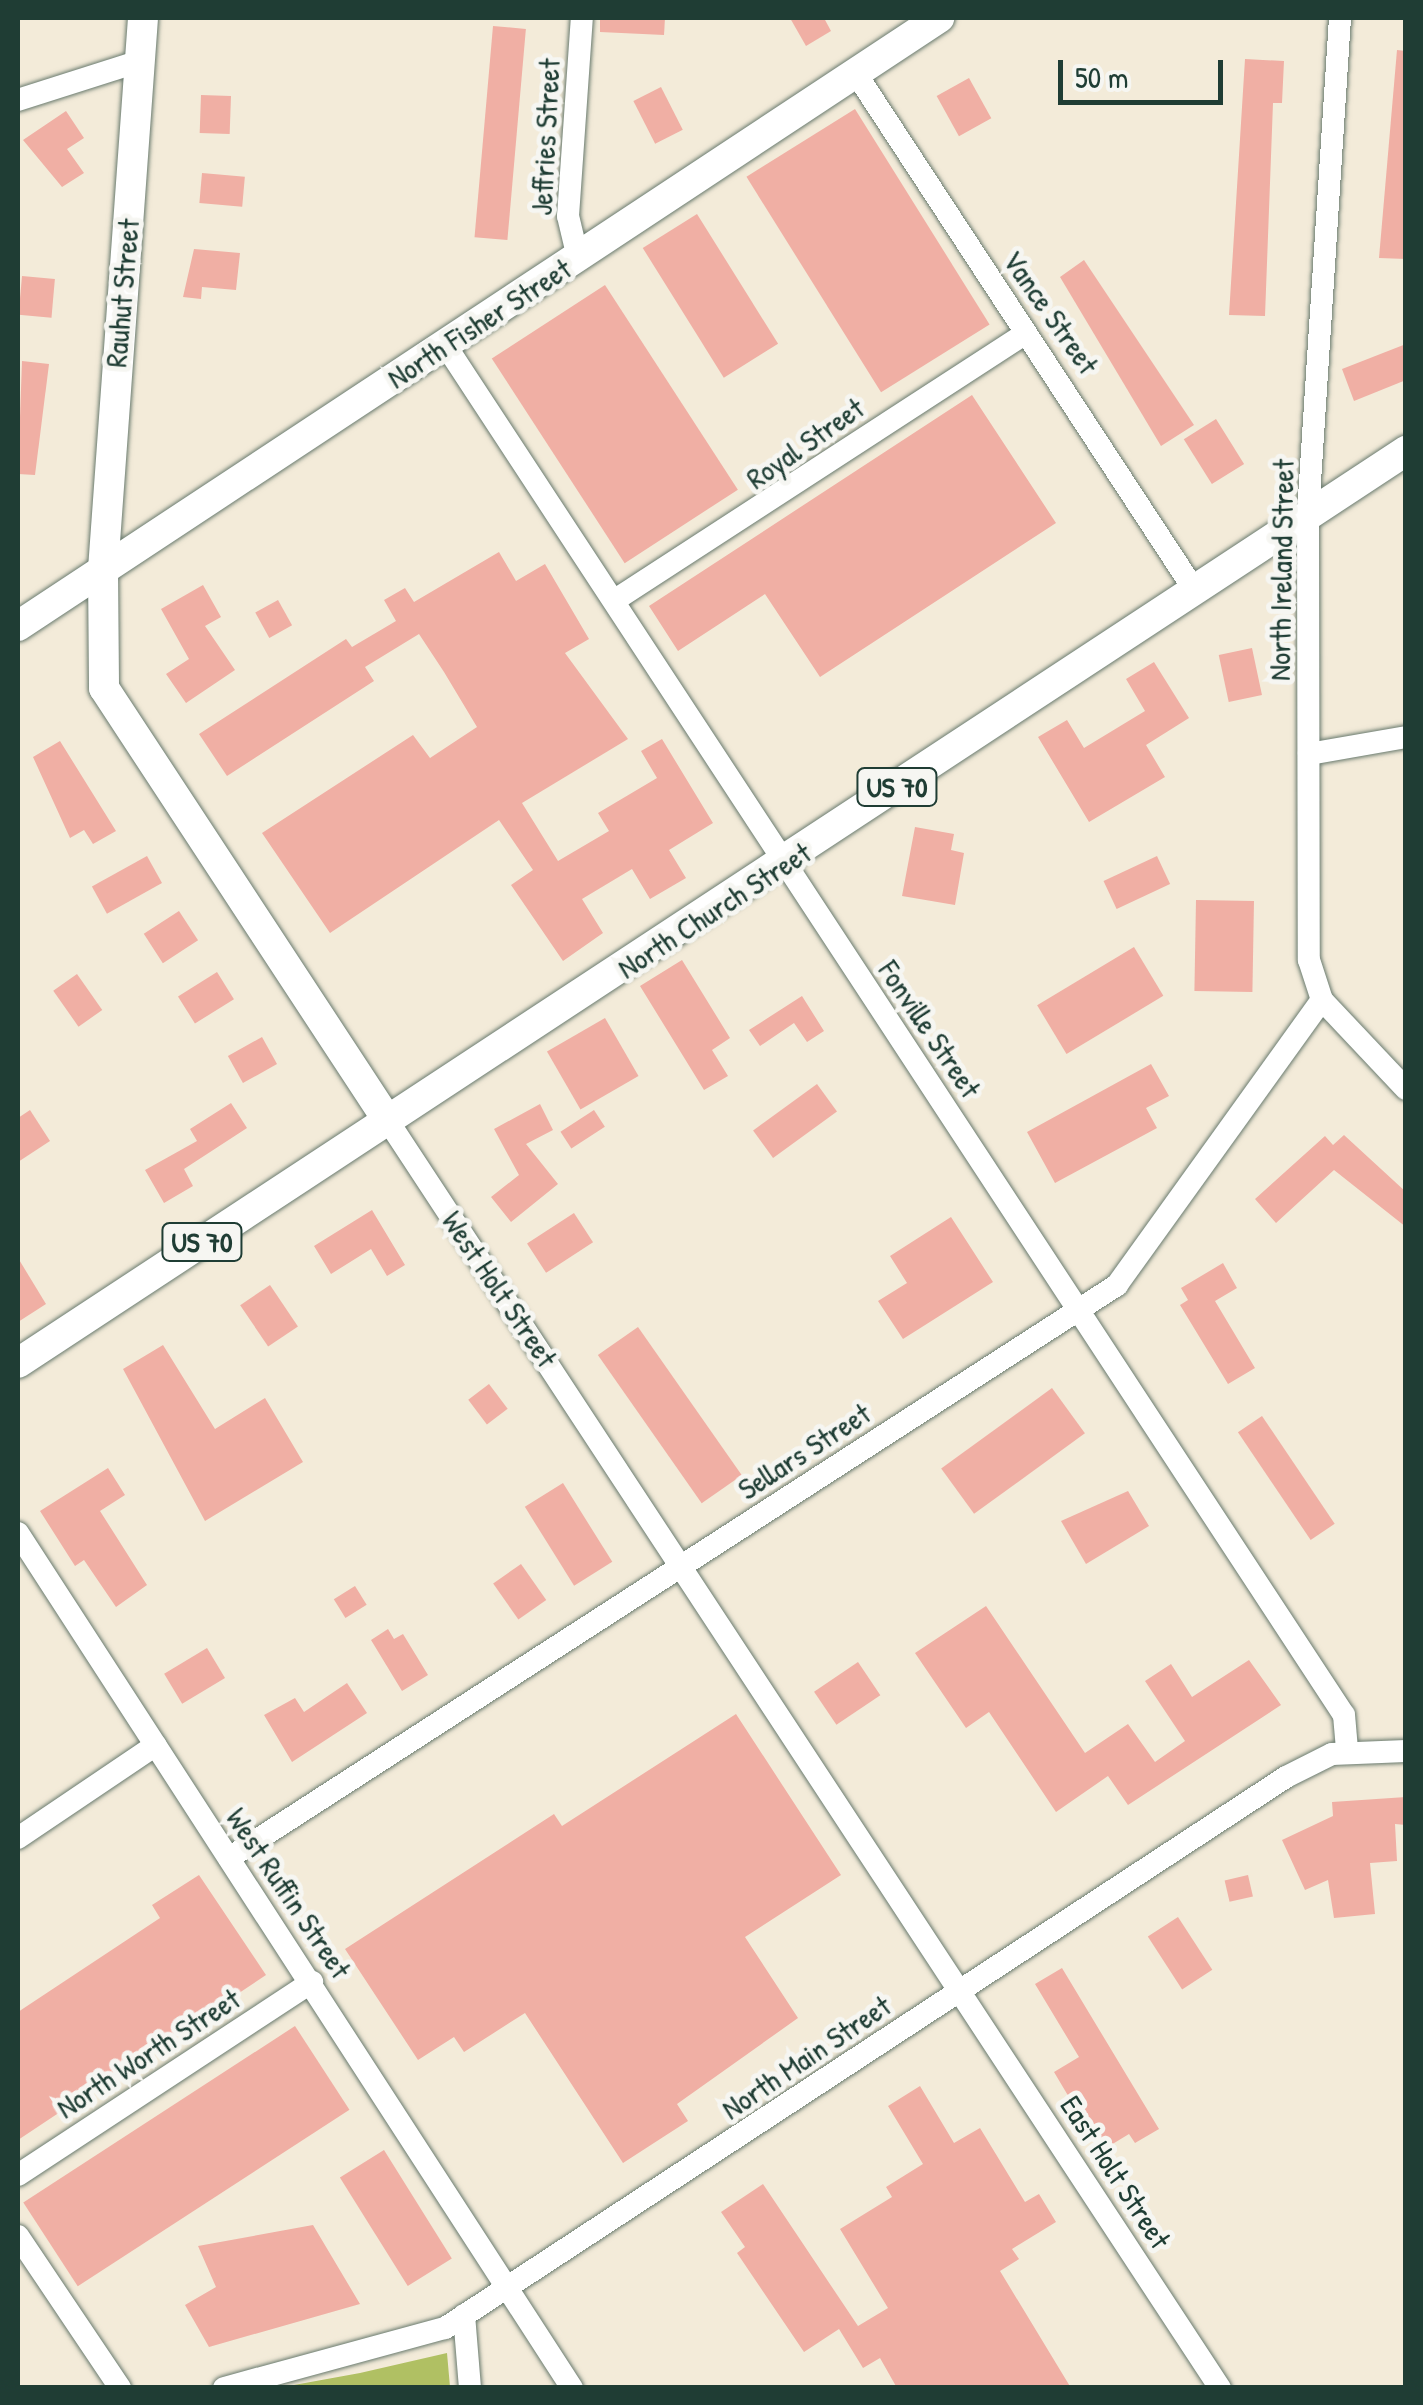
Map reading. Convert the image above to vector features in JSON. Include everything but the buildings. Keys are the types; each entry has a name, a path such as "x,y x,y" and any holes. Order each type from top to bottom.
{"main road":[{"name":"Rauhut Street","path":"103,569 143,18"},
{"name":"North Fisher Street","path":"18,626 939,18"},
{"name":"North Church Street","path":"18,1362 786,864 1192,588 1406,451"},
{"name":"West Holt Street","path":"103,569 101,669 116,712 388,1122"}],"street":[{"name":"Jeffries Street","path":"578,258 568,216 582,18"},
{"name":"North Ireland Street","path":"1340,18 1308,516 1309,960 1322,1000 1406,1089"},
{"path":"18,100 140,61"},
{"name":"Vance Street","path":"855,72 1192,588"},
{"name":"Royal Street","path":"616,600 1026,333"},
{"name":"Fonville Street","path":"446,346 1344,1715 1347,1751"},
{"path":"1309,754 1406,737"},
{"name":"Sellars Street","path":"229,1858 1076,1304 1123,1280 1322,1000"},
{"name":"West Holt Street","path":"388,1122 684,1563 961,1989"},
{"name":"West Ruffin Street","path":"18,1534 572,2388"},
{"path":"18,1838 156,1746"},
{"name":"North Main Street","path":"224,2388 446,2328 1286,1778 1347,1751 1406,1750"},
{"name":"North Worth Street","path":"18,2175 312,1982"},
{"name":"East Holt Street","path":"961,1989 1220,2388"},
{"path":"18,2236 120,2388"},
{"path":"464,2315 470,2388"}],"green space":[{"path":"447,2353 450,2387 283,2387 360,2373"}]}
